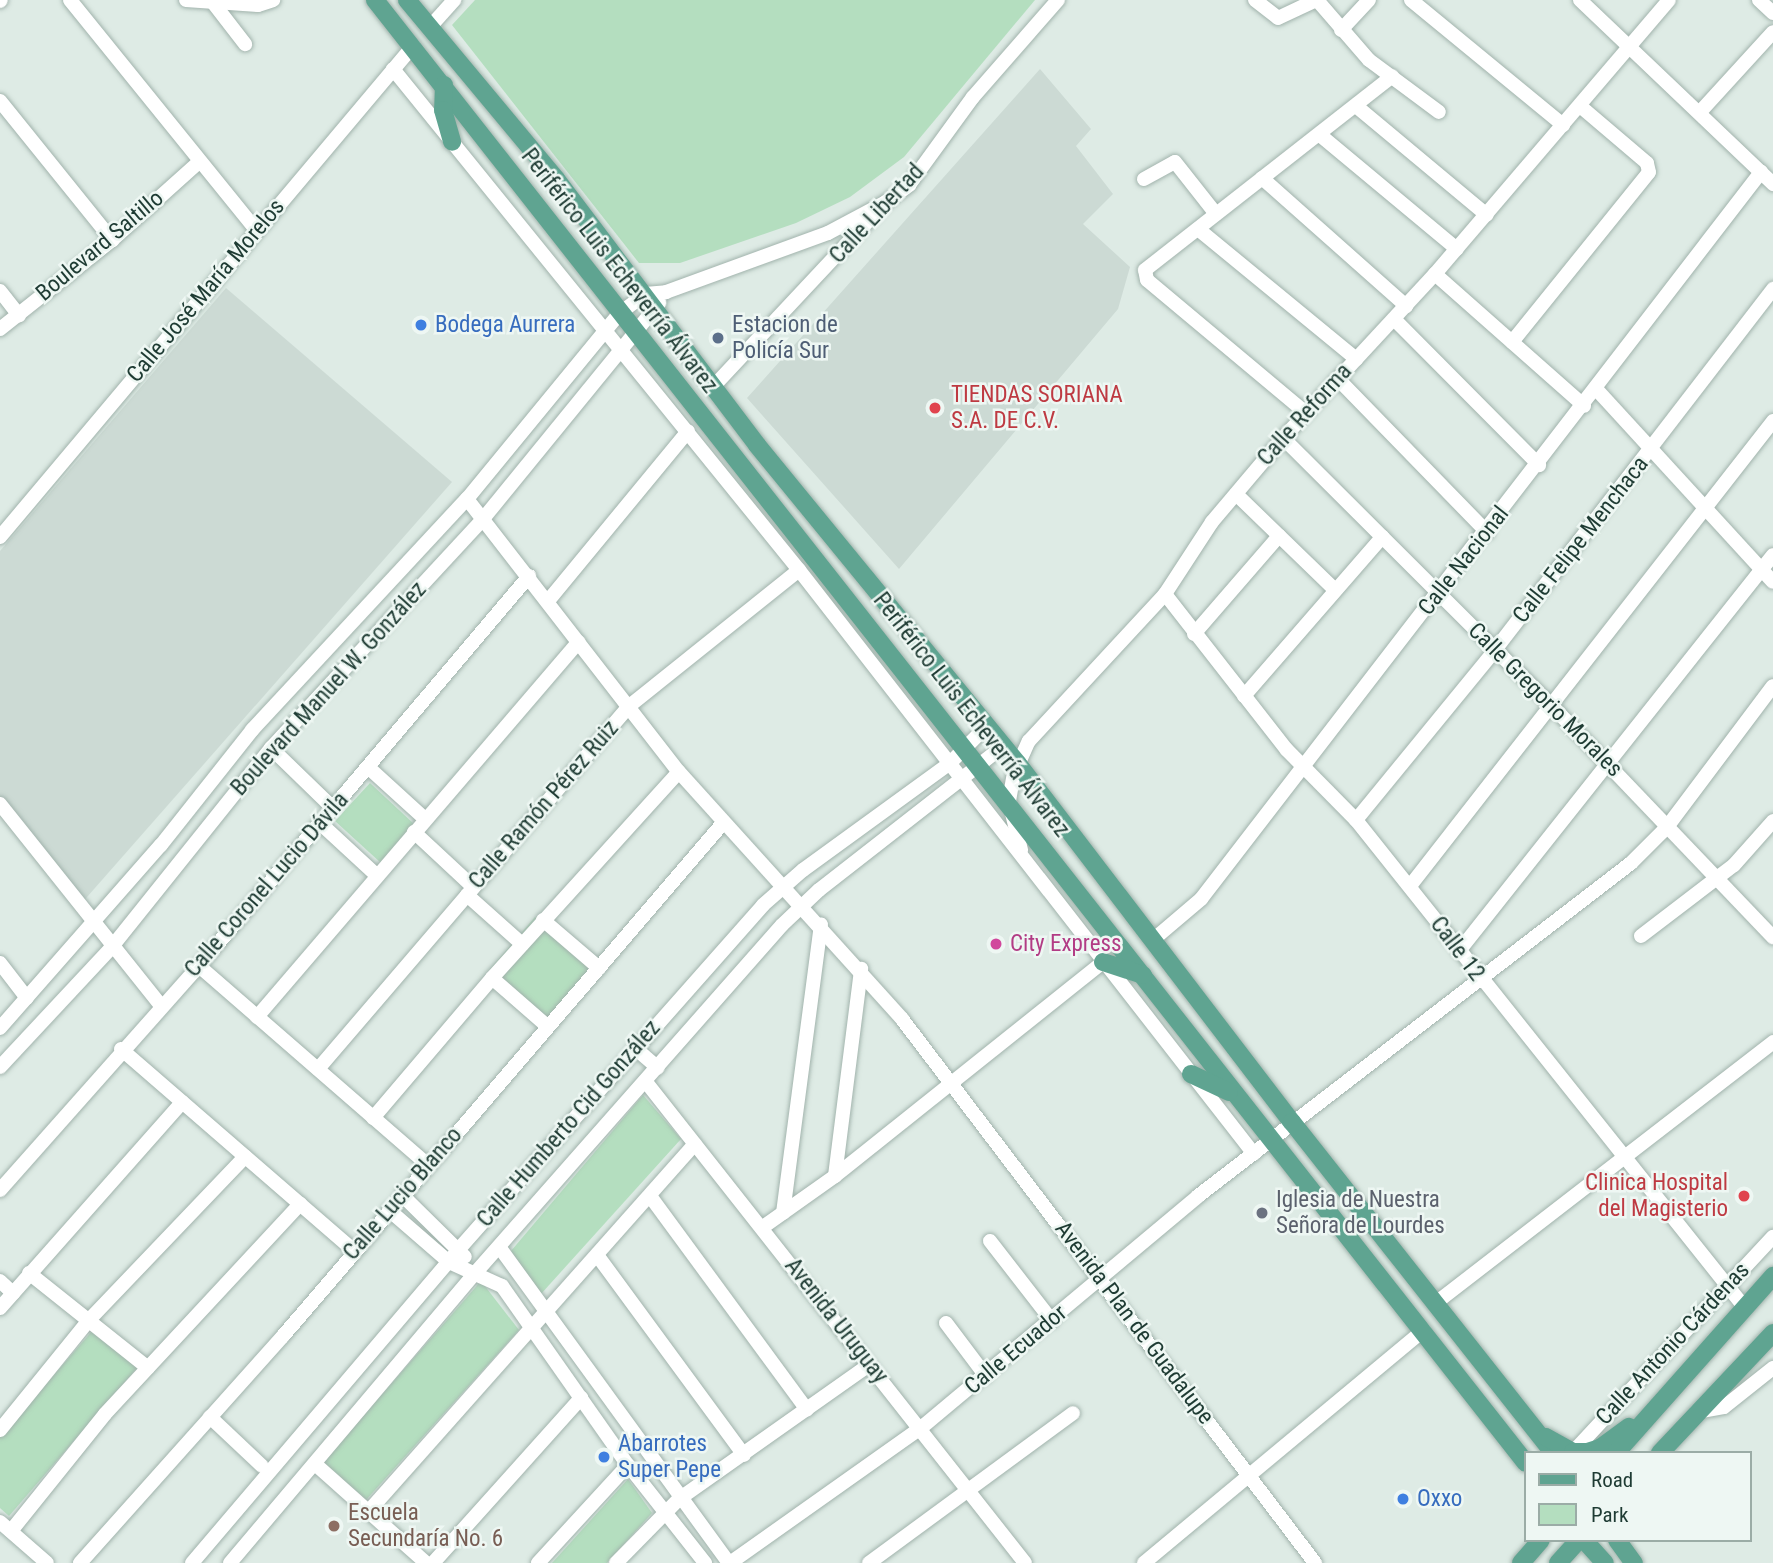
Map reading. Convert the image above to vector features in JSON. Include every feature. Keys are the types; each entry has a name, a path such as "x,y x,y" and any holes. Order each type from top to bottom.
{"main road":[{"name":"Periférico Luis Echeverría Álvarez","path":"375,0 414,46 620,313 1009,801 1233,1094 1424,1330 1524,1460"},
{"name":"Periférico Luis Echeverría Álvarez","path":"407,0 645,294 712,388 1003,746 1154,939 1292,1122 1437,1302 1552,1451"},
{"path":"444,85 443,110 452,142"},
{"path":"1103,962 1143,975"},
{"path":"1191,1074 1233,1094"},
{"path":"1618,1451 1773,1276"},
{"path":"1662,1451 1695,1412 1773,1333"},
{"path":"1580,1451 1600,1448 1657,1406"},
{"path":"1540,1433 1571,1451"},
{"path":"1513,1444 1524,1474"},
{"path":"1520,1563 1527,1542"},
{"path":"1520,1563 1539,1542"},
{"path":"1558,1563 1577,1542"},
{"path":"1586,1542 1605,1563"},
{"path":"1619,1542 1637,1563"},
{"path":"1634,1542 1637,1563"}],"street":[{"path":"70,0 257,231"},
{"path":"186,0 258,5 273,0"},
{"path":"429,28 454,0"},
{"name":"Calle Libertad","path":"712,388 886,202 909,185 973,97 1058,0"},
{"path":"1255,0 1278,18 1316,0 1368,60 1439,112"},
{"path":"1341,30 1369,0"},
{"path":"1411,0 1563,125"},
{"path":"1580,0 1773,184"},
{"name":"Calle Reforma","path":"1023,859 1009,801 1017,764 1029,741 1165,594 1236,494 1283,438 1487,215 1669,0"},
{"path":"1759,0 1773,13"},
{"path":"212,1 245,44"},
{"path":"1700,112 1773,32"},
{"name":"Calle José María Morelos","path":"0,537 414,46"},
{"path":"393,69 606,327 799,570 1254,1154"},
{"path":"1306,414 1144,274 1153,261 1320,135 1392,76"},
{"path":"0,101 111,240"},
{"path":"1356,106 1487,215"},
{"path":"1512,342 1649,172 1647,163 1580,106"},
{"path":"1320,135 1457,249"},
{"name":"Boulevard Saltillo","path":"0,329 111,240 199,162"},
{"path":"1144,179 1175,162 1216,214"},
{"name":"Calle Nacional","path":"1154,939 1201,899 1303,764 1597,390 1761,172"},
{"path":"1262,178 1406,306"},
{"path":"645,294 666,292 828,233 886,202"},
{"path":"1198,229 1356,359"},
{"path":"1435,274 1584,405"},
{"name":"Calle Felipe Menchaca","path":"1356,820 1495,650 1652,450 1773,289"},
{"path":"0,291 19,315"},
{"name":"Boulevard Manuel W. González","path":"0,1067 111,948 271,748 483,519 635,330 656,310 666,292"},
{"name":"Boulevard Manuel W. González","path":"0,1028 94,924 252,730 467,499 606,327 645,294"},
{"path":"1394,318 1539,465"},
{"path":"1338,379 1487,532"},
{"path":"1597,390 1773,582"},
{"path":"1410,886 1773,421"},
{"path":"548,601 688,431"},
{"name":"Calle Gregorio Morales","path":"1283,438 1552,706 1773,937"},
{"path":"1236,494 1335,590"},
{"name":"Avenida Plan de Guadalupe","path":"467,499 679,772 861,969 952,1082 1315,1563"},
{"path":"1194,634 1279,536"},
{"path":"1244,696 1382,537"},
{"path":"1459,951 1773,555"},
{"name":"Calle Ramón Pérez Ruiz","path":"318,1069 628,707 799,570"},
{"name":"Calle Coronel Lucio Dávila","path":"0,1190 121,1049 199,966 529,576"},
{"name":"Calle 12","path":"1165,594 1244,696 1356,820 1410,886 1480,980 1745,1308"},
{"path":"257,1017 375,874 578,642"},
{"name":"Calle Ecuador","path":"729,1563 920,1427 986,1376 1292,1122 1608,883 1667,827 1773,686"},
{"name":"Calle Humberto Cid González","path":"192,1563 459,1249 635,1048 783,886 949,764 987,726"},
{"name":"Calle Humberto Cid González","path":"230,1563 477,1271 802,905 1003,746"},
{"path":"271,748 333,808"},
{"path":"369,768 425,819"},
{"path":"373,1118 522,944 679,772"},
{"path":"0,804 111,948 161,1006"},
{"path":"1641,936 1717,881 1773,821"},
{"path":"320,822 375,874"},
{"name":"Calle Lucio Blanco","path":"79,1563 211,1417 724,822"},
{"path":"414,832 522,944"},
{"path":"544,920 599,968"},
{"path":"783,1213 821,924"},
{"path":"763,1227 835,1176 1103,962"},
{"path":"0,963 27,998"},
{"path":"199,966 428,1165"},
{"path":"835,1176 861,969"},
{"path":"492,978 547,1026"},
{"path":"1437,1302 1625,1160 1773,1042"},
{"path":"635,1048 657,1068"},
{"path":"121,1049 354,1251"},
{"name":"Avenida Uruguay","path":"646,1082 920,1427 1019,1561"},
{"path":"0,1308 182,1102"},
{"path":"368,1512 695,1144"},
{"path":"0,1430 89,1320 245,1157"},
{"path":"402,1195 459,1249 477,1271"},
{"path":"650,1196 807,1410"},
{"path":"47,1563 5,1527 105,1414 300,1204"},
{"path":"389,1210 449,1262 477,1271 502,1286 628,1465 705,1563"},
{"name":"Calle Antonio Cárdenas","path":"1574,1451 1773,1237"},
{"path":"990,1241 1052,1321"},
{"path":"500,1248 679,1499 729,1563"},
{"path":"597,1255 744,1454"},
{"path":"29,1273 148,1368"},
{"path":"0,1281 13,1293"},
{"path":"946,1323 986,1376"},
{"path":"1144,1563 1424,1330"},
{"path":"616,1563 664,1511 679,1499 869,1365"},
{"path":"1695,1412 1724,1407 1773,1368"},
{"path":"433,1563 581,1398"},
{"path":"869,1563 1073,1413"},
{"path":"211,1417 262,1466"},
{"path":"315,1464 426,1563"},
{"path":"538,1563 628,1465"}],"shaded area":[{"path":"1040,69 1091,129 1076,146 1113,194 1083,224 1130,267 1118,309 899,569 747,398"},
{"path":"226,288 452,482 80,905 0,798 0,551"}],"green space":[{"path":"475,0 1035,0 904,157 850,197 796,223 680,263 639,263 452,25"},
{"path":"370,783 414,824 381,863 335,821"},
{"path":"535,917 599,975 554,1026 490,969"},
{"path":"643,1095 681,1139 541,1294 511,1251"},
{"path":"481,1281 519,1330 366,1500 323,1462"},
{"path":"93,1330 137,1368 9,1516 0,1508 0,1437"},
{"path":"628,1479 652,1513 607,1563 552,1563"}],"place":[{"name":"Bodega Aurrera","path":"421,325"},
{"name":"Estacion de Policía Sur","path":"718,338"},
{"name":"TIENDAS SORIANA S.A. DE C.V.","path":"935,408"},
{"name":"City Express","path":"996,944"},
{"name":"Clinica Hospital del Magisterio","path":"1744,1196"},
{"name":"Iglesia de Nuestra Señora de Lourdes","path":"1262,1213"},
{"name":"Abarrotes Super Pepe","path":"604,1457"},
{"name":"Oxxo","path":"1403,1499"},
{"name":"Escuela Secundaría No. 6","path":"334,1526"}]}
